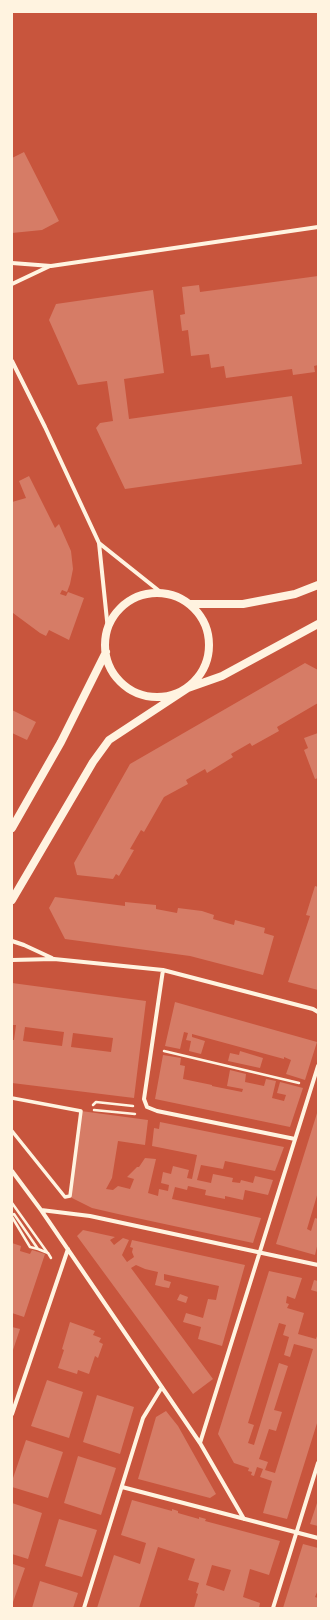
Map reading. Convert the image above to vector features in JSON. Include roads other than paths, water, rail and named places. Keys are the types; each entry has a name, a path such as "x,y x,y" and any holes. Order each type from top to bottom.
{"main road":[{"path":"190,604 243,604 295,594 318,585"},
{"path":"12,900 93,762 109,740 188,688 198,678 205,666 209,646 206,626 199,614 190,604 177,597 163,594 149,594 135,598 123,606 114,617 105,641 110,666 118,679 130,689 144,695 159,697 174,694 188,688 222,676 318,624"},
{"path":"12,828 61,742 106,652"}],"street":[{"path":"12,263 51,266 318,227"},
{"path":"12,284 51,266"},
{"path":"12,361 45,427 99,543 108,630"},
{"path":"99,543 163,594"},
{"path":"12,941 54,959"},
{"path":"12,960 54,959 163,970 313,1009 318,1012"},
{"path":"163,970 144,1099 147,1107 156,1111 295,1139"},
{"path":"200,1443 318,1066"},
{"path":"12,1098 80,1111 70,1196 65,1197 12,1131"},
{"path":"12,1171 68,1249 200,1443 244,1519"},
{"path":"41,1210 90,1216 318,1265"},
{"path":"12,1414 13,1406 68,1249"},
{"path":"84,1608 143,1418 162,1387"},
{"path":"273,1608 318,1462"},
{"path":"122,1487 318,1538"}]}
